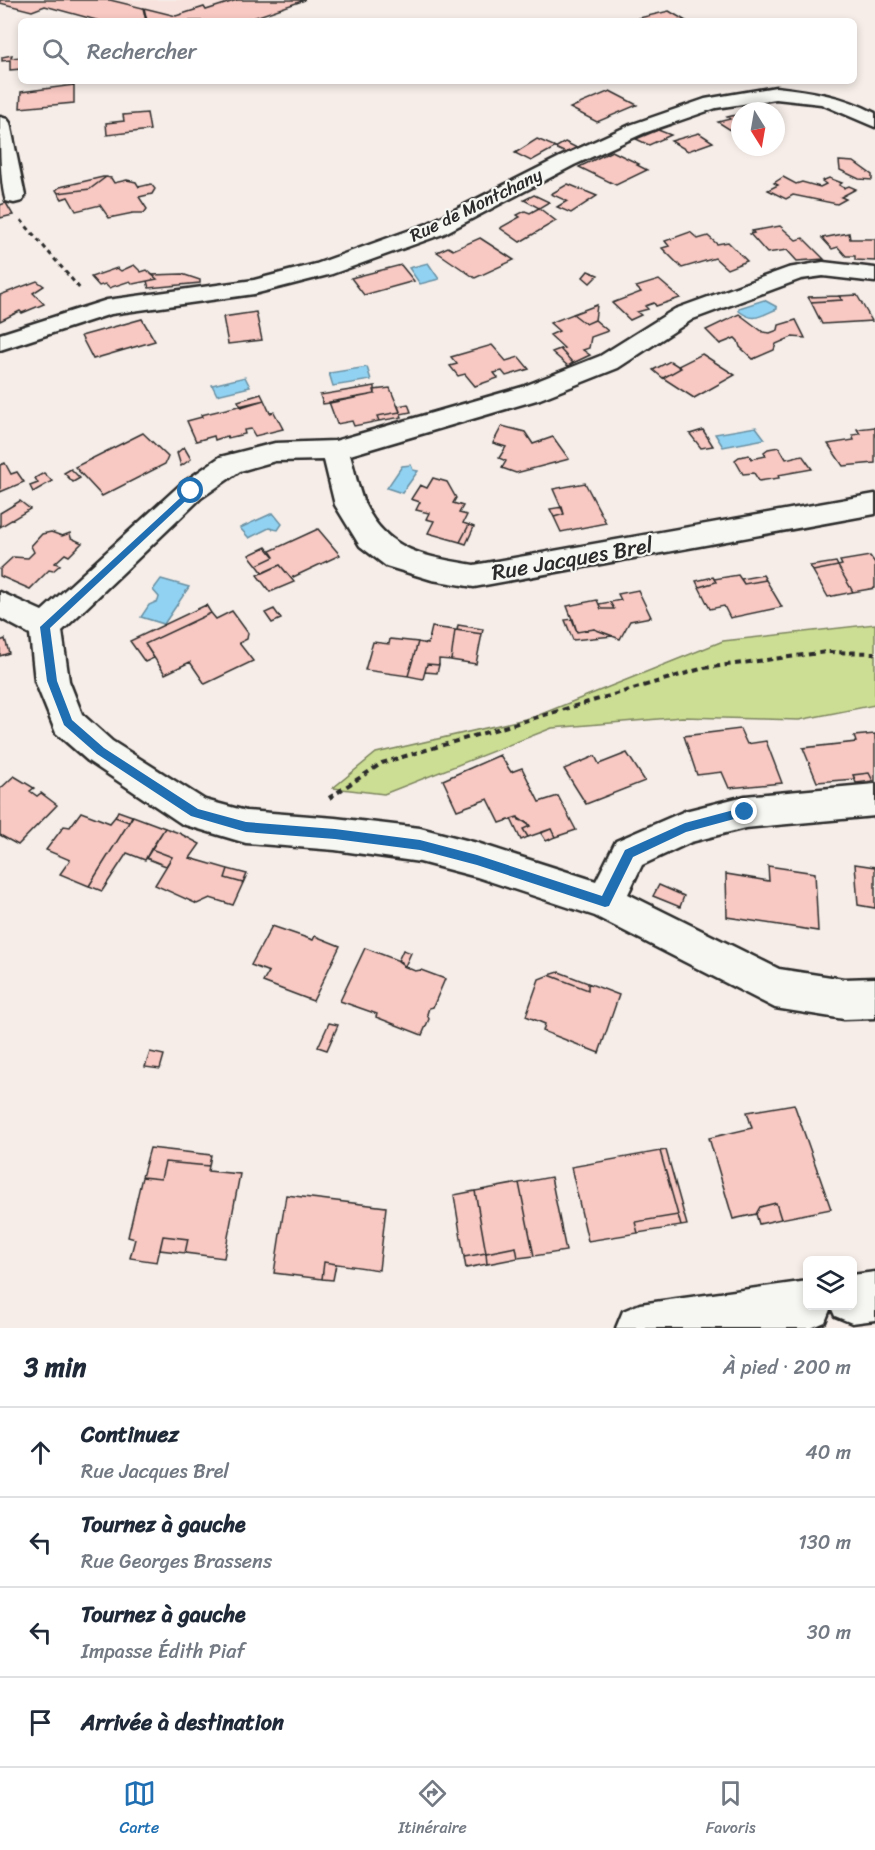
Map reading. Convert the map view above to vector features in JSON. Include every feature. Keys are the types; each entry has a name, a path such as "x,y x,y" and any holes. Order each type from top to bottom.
{"street":[{"name":"Rue de Montchany","path":"0,342 98,309 254,286 324,269 435,229 567,161 636,129 712,103 776,93 824,99 857,111 875,121"},
{"path":"0,123 14,196"},
{"path":"45,627 191,491 230,464 275,452 335,450 531,393 609,362 684,314 796,273 823,269 875,275"},
{"name":"Rue Jacques Brel","path":"335,450 350,505 371,538 398,558 432,569 474,576 875,504"},
{"path":"0,604 45,627"},
{"path":"45,627 52,681 68,723 100,751 195,813 246,827 420,845 477,860 605,902 775,988 844,999 875,998"},
{"path":"605,902 629,853 685,827 745,812 875,800"},
{"path":"857,1298 875,1296"},
{"path":"640,1328 803,1306"}],"path":[{"path":"24,216 19,221 98,309"},
{"path":"280,830 381,763 534,717 705,668 827,652 875,653"}],"shaded area":[{"path":"0,0 305,0 253,18 89,18 45,6 32,11 0,3"}],"green space":[{"path":"875,624 875,705 799,720 682,717 552,728 384,794 333,788 376,753 534,717 723,641"}],"water":[{"path":"428,263 439,279 420,284 409,268"},
{"path":"764,300 777,309 753,317 739,311 739,308"},
{"path":"367,367 371,380 333,386 329,373"},
{"path":"245,377 250,387 217,395 212,385"},
{"path":"756,427 765,439 723,447 715,434"},
{"path":"411,465 413,470 418,471 402,493 387,488 402,466"},
{"path":"273,513 282,524 278,530 269,528 249,538 240,528"},
{"path":"161,579 189,587 164,624 141,617 149,605 158,601 159,597 153,590"}],"building":[{"path":"0,0 110,0 143,8 145,18 89,18 45,6 32,11 0,3"},
{"path":"237,0 305,0 253,18 146,18 144,8 176,16 204,7 206,10"},
{"path":"669,11 681,18 639,18"},
{"path":"12,55 11,58 18,57 18,69 10,70 10,60 2,61 2,57"},
{"path":"74,85 74,103 20,108 21,92"},
{"path":"610,91 637,105 597,122 570,108"},
{"path":"147,113 150,130 107,135 106,123 124,121 123,115"},
{"path":"731,116 731,130 718,122 730,119 727,117"},
{"path":"658,130 671,135 649,145 636,139"},
{"path":"699,133 713,142 688,151 671,141"},
{"path":"537,139 556,147 531,161 515,153"},
{"path":"565,142 577,148 566,153 555,148"},
{"path":"612,151 647,170 616,185 579,167"},
{"path":"839,161 854,162 872,175 872,180 859,179 840,170"},
{"path":"106,177 90,189 58,193 56,190 60,187"},
{"path":"106,177 111,178 114,183 127,180 136,182 139,187 151,184 155,189 152,194 139,197 147,209 144,213 109,218 100,205 76,211 68,197 62,199 58,193 90,189"},
{"path":"783,177 796,184 802,182 820,187 826,184 822,181 829,178 842,183 839,185 844,188 849,186 856,189 841,197 846,199 837,204 793,195 786,199 768,190 778,185 774,183"},
{"path":"568,184 597,196 571,213 557,207 567,201 551,194"},
{"path":"534,195 549,202 539,208 524,200"},
{"path":"6,203 13,215 0,218 0,205"},
{"path":"539,208 556,221 520,242 500,228 520,217 517,215 525,211 530,213"},
{"path":"780,226 796,240 803,238 824,259 797,261 787,250 767,253 750,234 754,233 752,231"},
{"path":"690,232 698,239 708,236 717,244 728,242 747,261 727,269 715,258 682,268 662,248 669,246 665,241"},
{"path":"849,233 850,239 875,239 875,261 855,260 855,256 846,256 838,247 832,249 822,238"},
{"path":"480,238 514,260 475,278 437,252 448,247 453,250"},
{"path":"134,265 141,272 147,270 157,279 133,284 130,281 109,288 105,284 99,286 91,277 117,268 121,271"},
{"path":"401,265 414,281 364,295 351,278"},
{"path":"588,271 598,275 590,283 583,277"},
{"path":"182,274 200,280 200,283 149,288 147,281 157,279 152,275"},
{"path":"659,280 680,298 656,306 654,303 645,306 648,309 637,312 641,315 630,320 612,303 641,292 636,287"},
{"path":"37,281 44,286 33,293 44,304 22,313 20,311 0,321 0,295"},
{"path":"857,295 872,321 822,324 811,302 842,300 839,296"},
{"path":"839,296 842,300 811,302 808,297"},
{"path":"597,305 595,320 586,324 573,314"},
{"path":"256,312 262,340 228,344 223,317"},
{"path":"573,314 586,324 595,320 608,331 591,337 589,348 583,350 590,355 573,363 560,349 564,348 550,335 559,331 550,323"},
{"path":"739,314 763,332 770,333 778,330 779,325 796,320 805,338 792,337 776,344 774,350 753,359 740,347 735,338 720,344 706,330"},
{"path":"142,319 155,341 93,359 81,336"},
{"path":"492,345 506,361 519,357 529,369 506,376 502,371 494,373 498,378 475,386 465,374 458,376 450,366 457,364 451,357"},
{"path":"560,349 573,363 568,366 552,352"},
{"path":"702,354 735,375 694,398 663,378 681,368 678,366"},
{"path":"670,361 681,368 663,378 653,370"},
{"path":"375,386 375,394 330,403 323,404 320,395"},
{"path":"390,388 400,412 377,416 379,421 354,426 352,421 337,424 329,402 375,394 374,390"},
{"path":"261,394 264,400 241,407 238,401"},
{"path":"264,400 270,413 274,412 283,429 255,436 251,429 244,430 245,434 228,438 227,436 215,440 214,436 196,441 187,421 202,417 201,415"},
{"path":"408,404 411,412 401,414 398,406"},
{"path":"400,412 402,417 379,421 377,416"},
{"path":"502,426 525,432 533,444 553,437 569,459 516,473 502,468 506,461 499,458 506,447 493,443"},
{"path":"875,427 875,463 843,466 828,444 854,440 852,435 860,434 857,429"},
{"path":"703,430 713,446 701,448 690,434"},
{"path":"143,433 168,457 165,464 102,496 75,467"},
{"path":"184,447 191,459 181,466 177,453"},
{"path":"779,447 786,459 802,455 812,469 759,481 754,473 743,474 735,460 749,455 752,459 766,456 764,452 768,449"},
{"path":"5,463 11,474 17,472 24,482 0,492 0,465"},
{"path":"71,469 80,478 73,482 64,473"},
{"path":"44,473 52,481 33,492 30,486 38,483 35,478"},
{"path":"433,478 447,482 456,498 453,503 463,506 459,513 467,515 463,523 469,525 460,542 428,533 434,521 426,519 429,513 416,510 420,502 411,499 420,485 427,488"},
{"path":"585,483 606,523 561,532 554,517 564,514 553,489"},
{"path":"20,501 30,509 0,527 0,513"},
{"path":"562,507 564,514 554,517 550,509"},
{"path":"469,525 474,527 466,544 460,542"},
{"path":"318,529 340,555 291,578 280,565 263,573 257,565 274,557 270,551"},
{"path":"51,532 62,536 70,533 71,538 82,543 69,556 65,554 55,563 60,565 53,571 49,570 30,589 0,576 0,569 13,557 28,558 34,552 31,546 42,534"},
{"path":"266,547 274,557 257,565 249,555"},
{"path":"870,556 875,563 875,588 853,592 838,566 842,565 840,561"},
{"path":"836,562 838,566 813,571 810,566"},
{"path":"280,565 294,582 270,592 257,575"},
{"path":"838,566 853,592 828,597 813,571"},
{"path":"738,575 744,584 766,580 782,607 730,618 724,606 710,609 699,587 716,582 714,579"},
{"path":"763,575 766,580 744,584 741,579"},
{"path":"713,577 716,582 699,587 696,581"},
{"path":"638,590 651,617 630,621 620,639 594,629 577,632 567,606 597,600 601,609 614,609 610,602 621,600 618,594"},
{"path":"610,602 614,609 601,609 599,604"},
{"path":"206,605 211,613 145,644 154,658 145,662 130,641"},
{"path":"274,609 281,619 272,623 265,613"},
{"path":"232,611 248,633 247,639 239,643 253,661 205,684 190,662 165,674 145,644 211,613 216,619"},
{"path":"573,619 577,632 594,629 613,636 573,640 565,620"},
{"path":"458,625 483,629 482,634 457,630"},
{"path":"432,627 455,630 451,660 439,659 439,665 427,664 423,679 408,676 418,642 428,644"},
{"path":"455,630 482,634 476,664 451,660"},
{"path":"5,639 9,653 0,656 0,641"},
{"path":"390,639 418,642 408,676 365,670 373,642 389,644"},
{"path":"427,664 439,665 437,673 425,672"},
{"path":"740,729 747,744 766,741 782,783 729,788 722,772 697,775 684,736"},
{"path":"875,734 875,781 869,773 853,775 855,779 817,782 803,748 856,742 854,736"},
{"path":"627,753 645,781 586,804 564,769 595,756 599,764"},
{"path":"500,755 511,772 522,768 539,802 558,796 576,830 555,837 551,829 528,837 523,829 530,826 528,823 519,820 518,817 500,823 488,799 457,810 443,780"},
{"path":"869,773 873,781 856,783 853,775"},
{"path":"14,776 34,788 30,791 37,796 41,793 57,805 18,845 0,835 0,789"},
{"path":"118,811 132,816 129,822 115,817"},
{"path":"81,812 110,823 115,817 129,822 133,816 89,886 60,874 70,860 46,850 64,826 70,827"},
{"path":"133,816 165,828 145,860 127,853 102,891 89,886"},
{"path":"517,817 530,826 523,829 528,837 521,840 511,819"},
{"path":"165,828 200,844 190,858 228,869 225,878 243,883 233,905 210,898 197,904 155,885 172,857 151,849"},
{"path":"551,829 555,837 546,841 541,833"},
{"path":"151,849 172,857 166,866 146,858"},
{"path":"855,864 875,867 875,908 858,905"},
{"path":"768,866 815,873 818,931 727,917 726,874 769,881"},
{"path":"228,869 247,874 243,883 225,878"},
{"path":"659,885 684,896 680,907 653,896"},
{"path":"272,926 313,940 315,936 340,946 313,1001 263,982 269,972 251,965"},
{"path":"365,948 402,962 403,966 415,971 421,970 445,979 433,1007 429,1008 427,1014 429,1019 422,1035 376,1017 377,1014 340,1001"},
{"path":"403,950 411,953 405,966 398,961"},
{"path":"559,972 588,983 588,990 549,975"},
{"path":"549,975 588,990 588,983 619,995 599,1053 543,1031 545,1024 526,1016 539,979"},
{"path":"329,1023 338,1025 327,1050 318,1047"},
{"path":"150,1052 164,1055 160,1069 145,1067"},
{"path":"794,1104 831,1209 781,1219 776,1203 760,1207 756,1214 733,1219 709,1138 752,1128 747,1112"},
{"path":"150,1148 211,1155 209,1166 165,1162 161,1179 142,1177"},
{"path":"666,1150 687,1225 681,1226 660,1151"},
{"path":"660,1151 678,1215 635,1222 638,1233 588,1241 571,1167"},
{"path":"165,1162 209,1166 208,1171 240,1174 224,1258 185,1253 188,1239 163,1236 157,1262 130,1258 135,1239 128,1237 142,1177 161,1179"},
{"path":"551,1177 566,1251 534,1256 519,1183"},
{"path":"519,1183 534,1256 518,1258 516,1247 486,1253 475,1191"},
{"path":"475,1191 486,1253 464,1257 454,1195"},
{"path":"286,1195 386,1207 379,1270 324,1262 322,1279 274,1273"},
{"path":"776,1203 781,1219 759,1224 756,1214 760,1207"},
{"path":"678,1215 681,1226 638,1233 635,1222"},
{"path":"163,1236 188,1239 185,1253 160,1250"},
{"path":"516,1247 518,1258 487,1264 486,1253"},
{"path":"486,1253 487,1264 466,1268 464,1257"},
{"path":"324,1262 336,1264 333,1280 322,1279"}],"route":[{"path":"191,491 45,627 52,681 68,723 100,751 195,813 246,827 335,834 420,845 477,860 605,902 629,853 685,827 745,812"}]}
